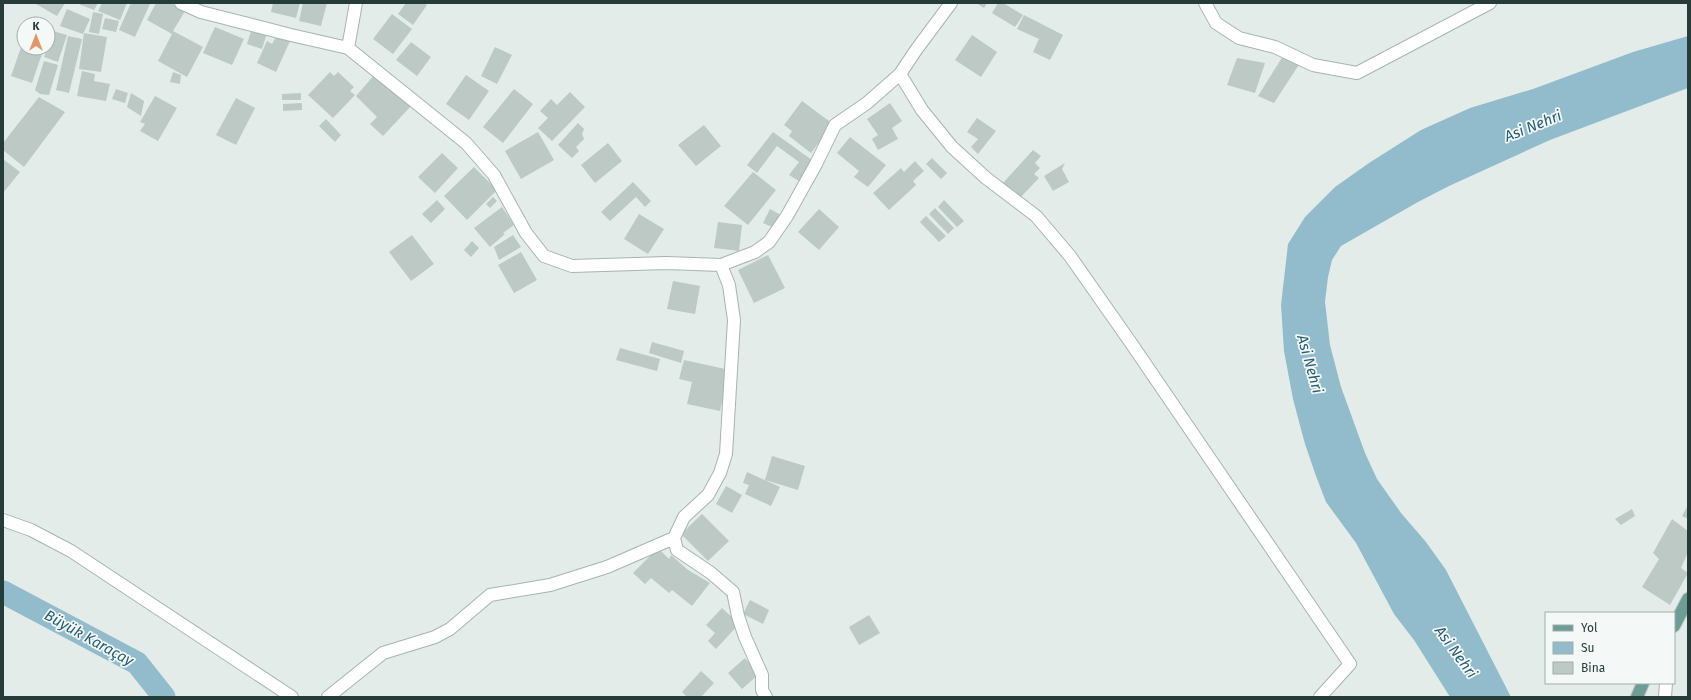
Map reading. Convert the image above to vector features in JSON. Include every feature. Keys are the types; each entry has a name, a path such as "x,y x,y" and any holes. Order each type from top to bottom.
{"main road":[{"path":"1675,624 1688,599"},
{"path":"1637,697 1643,684"}],"street":[{"path":"181,3 201,12 291,36 348,48 466,143 494,175 526,233 544,256 572,266 666,263 721,265 755,252 769,242 787,216 816,164 835,125 867,103 900,74 951,3"},
{"path":"348,48 356,3"},
{"path":"1205,3 1216,23 1239,38 1275,47 1313,65 1357,73 1490,3"},
{"path":"900,74 922,110 952,147 986,178 1036,216 1070,256 1350,664 1320,697"},
{"path":"721,265 729,285 734,320 726,454 720,473 708,495 684,517 674,538 677,550 711,573 733,592 738,616 745,637 762,675 762,690 766,697"},
{"path":"3,520 31,530 71,551 292,697"},
{"path":"328,697 383,653 435,637 450,628 490,595 557,582 607,567 674,538"},
{"path":"1665,697 1666,684"}],"water":[{"name":"Asi Nehri","path":"1688,36 1688,88 1550,140 1449,186 1341,246 1332,260 1325,302 1330,345 1341,387 1365,453 1377,479 1401,513 1426,542 1446,570 1511,697 1450,697 1414,640 1394,614 1356,543 1326,502 1316,476 1305,444 1293,399 1284,351 1281,305 1288,244 1305,217 1335,187 1369,163 1421,130 1470,108 1533,89 1633,52"}],"building":[{"path":"34,3 65,3 57,16"},
{"path":"76,3 98,3 94,10"},
{"path":"102,3 127,3 120,20 98,11"},
{"path":"131,3 150,4 135,37 119,30"},
{"path":"156,3 171,3 185,11 173,31 203,47 187,77 158,61 172,34 147,20"},
{"path":"273,3 300,3 296,18 271,12"},
{"path":"303,3 327,3 321,26 299,21"},
{"path":"406,3 424,3 427,5 413,25 398,14"},
{"path":"976,3 987,3 984,8"},
{"path":"998,3 1003,3 1023,15 1015,27 992,13"},
{"path":"67,9 90,19 83,34 60,26"},
{"path":"93,12 103,14 99,34 89,32"},
{"path":"392,14 412,29 393,54 373,39"},
{"path":"1024,15 1063,35 1050,60 1033,52 1039,39 1017,29"},
{"path":"105,18 119,21 116,32 102,29"},
{"path":"215,27 244,39 232,65 203,53"},
{"path":"252,28 267,33 262,49 247,44"},
{"path":"56,32 67,35 58,62 44,57 56,56"},
{"path":"84,33 107,37 101,72 79,69"},
{"path":"277,35 290,41 276,72 257,63 267,41 272,44"},
{"path":"972,35 997,52 981,77 955,60"},
{"path":"68,36 82,39 69,93 56,90"},
{"path":"411,42 431,57 417,76 396,60"},
{"path":"495,47 512,55 497,84 481,76"},
{"path":"18,56 41,56 32,83 11,76"},
{"path":"1283,56 1300,63 1274,103 1258,96"},
{"path":"1237,58 1265,63 1255,93 1227,85"},
{"path":"44,61 58,65 49,95 40,94 35,90"},
{"path":"82,71 95,74 94,81 110,84 106,101 77,96"},
{"path":"173,72 181,75 180,84 170,82"},
{"path":"330,72 334,76 338,72 354,87 350,91 355,95 333,118 308,95"},
{"path":"376,73 412,105 383,136 370,124 377,117 356,96"},
{"path":"466,75 489,91 469,120 446,104"},
{"path":"116,89 128,93 125,103 112,99"},
{"path":"514,89 533,104 503,143 483,127"},
{"path":"570,92 585,107 552,141 538,128 548,118 540,111 551,99 557,105"},
{"path":"131,93 144,101 141,116 127,107"},
{"path":"301,93 301,100 282,100 282,94"},
{"path":"155,96 177,108 158,141 140,131 145,124 140,122"},
{"path":"39,97 65,112 24,167 3,150 3,143"},
{"path":"236,98 255,108 236,145 216,135"},
{"path":"802,101 833,124 811,153 789,136 792,131 784,125"},
{"path":"302,103 302,110 283,111 283,104"},
{"path":"890,103 902,121 892,128 898,139 878,150 872,139 878,135 867,119"},
{"path":"977,118 996,131 978,154 971,147 978,139 967,132"},
{"path":"326,119 341,135 335,142 319,126"},
{"path":"578,123 584,129 582,134 584,139 576,147 579,151 572,158 558,145"},
{"path":"704,125 721,146 696,166 678,145"},
{"path":"538,132 554,160 521,179 505,151"},
{"path":"773,132 812,160 799,181 789,175 799,162 777,146 757,173 747,165"},
{"path":"850,137 886,165 868,187 854,177 859,171 837,153"},
{"path":"608,143 622,161 595,183 581,165"},
{"path":"1033,150 1041,156 1035,163 1040,168 1034,174 1039,178 1019,199 1002,184"},
{"path":"442,153 458,168 435,193 418,177"},
{"path":"932,158 947,173 941,179 926,164"},
{"path":"3,159 20,172 3,193"},
{"path":"915,161 924,171 913,181 916,185 889,210 873,193 901,168 904,172"},
{"path":"1065,163 1062,169 1069,182 1053,191 1044,176"},
{"path":"474,167 497,190 467,220 444,196"},
{"path":"753,172 776,190 748,225 724,206"},
{"path":"633,182 651,201 645,207 636,197 610,221 601,212"},
{"path":"493,197 497,201 490,208 486,204"},
{"path":"437,200 445,209 431,223 422,214"},
{"path":"944,200 964,221 957,227 938,207"},
{"path":"502,207 514,225 503,233 505,234 490,247 474,228"},
{"path":"935,208 954,228 948,234 929,214"},
{"path":"770,209 781,215 774,228 763,223"},
{"path":"819,209 839,227 819,250 798,232"},
{"path":"639,214 664,229 648,254 624,239"},
{"path":"926,216 946,236 939,242 920,222"},
{"path":"718,222 742,225 739,251 714,248"},
{"path":"412,235 434,264 411,281 389,252"},
{"path":"513,235 521,247 499,260 494,247"},
{"path":"472,241 479,248 471,257 464,250"},
{"path":"521,252 537,280 514,293 498,265"},
{"path":"768,255 785,288 754,303 738,270"},
{"path":"673,281 700,286 695,314 667,309"},
{"path":"652,342 684,351 681,363 649,353"},
{"path":"620,348 660,359 657,371 616,360"},
{"path":"684,360 730,370 720,411 687,404 692,382 679,379"},
{"path":"772,456 805,466 798,490 765,480"},
{"path":"747,472 780,487 771,506 745,494 749,485 743,483"},
{"path":"726,486 742,495 732,513 716,504"},
{"path":"1688,505 1688,519 1682,516"},
{"path":"1632,509 1635,516 1621,525 1615,519"},
{"path":"702,514 729,541 708,561 681,534"},
{"path":"1672,519 1688,531 1688,552 1681,568 1688,573 1670,605 1642,587 1659,559 1653,553"},
{"path":"658,548 669,559 671,555 688,570 710,583 692,606 672,590 669,593 651,578 645,584 633,573"},
{"path":"750,600 769,610 763,624 743,614"},
{"path":"722,608 739,624 716,649 708,641 715,633 706,625"},
{"path":"869,615 880,633 859,645 849,627"},
{"path":"745,658 759,674 742,689 728,673"},
{"path":"701,671 714,683 701,697 687,697 682,692"}],"waterway":[{"name":"Büyük Karaçay","path":"3,592 137,663 164,697"}]}
